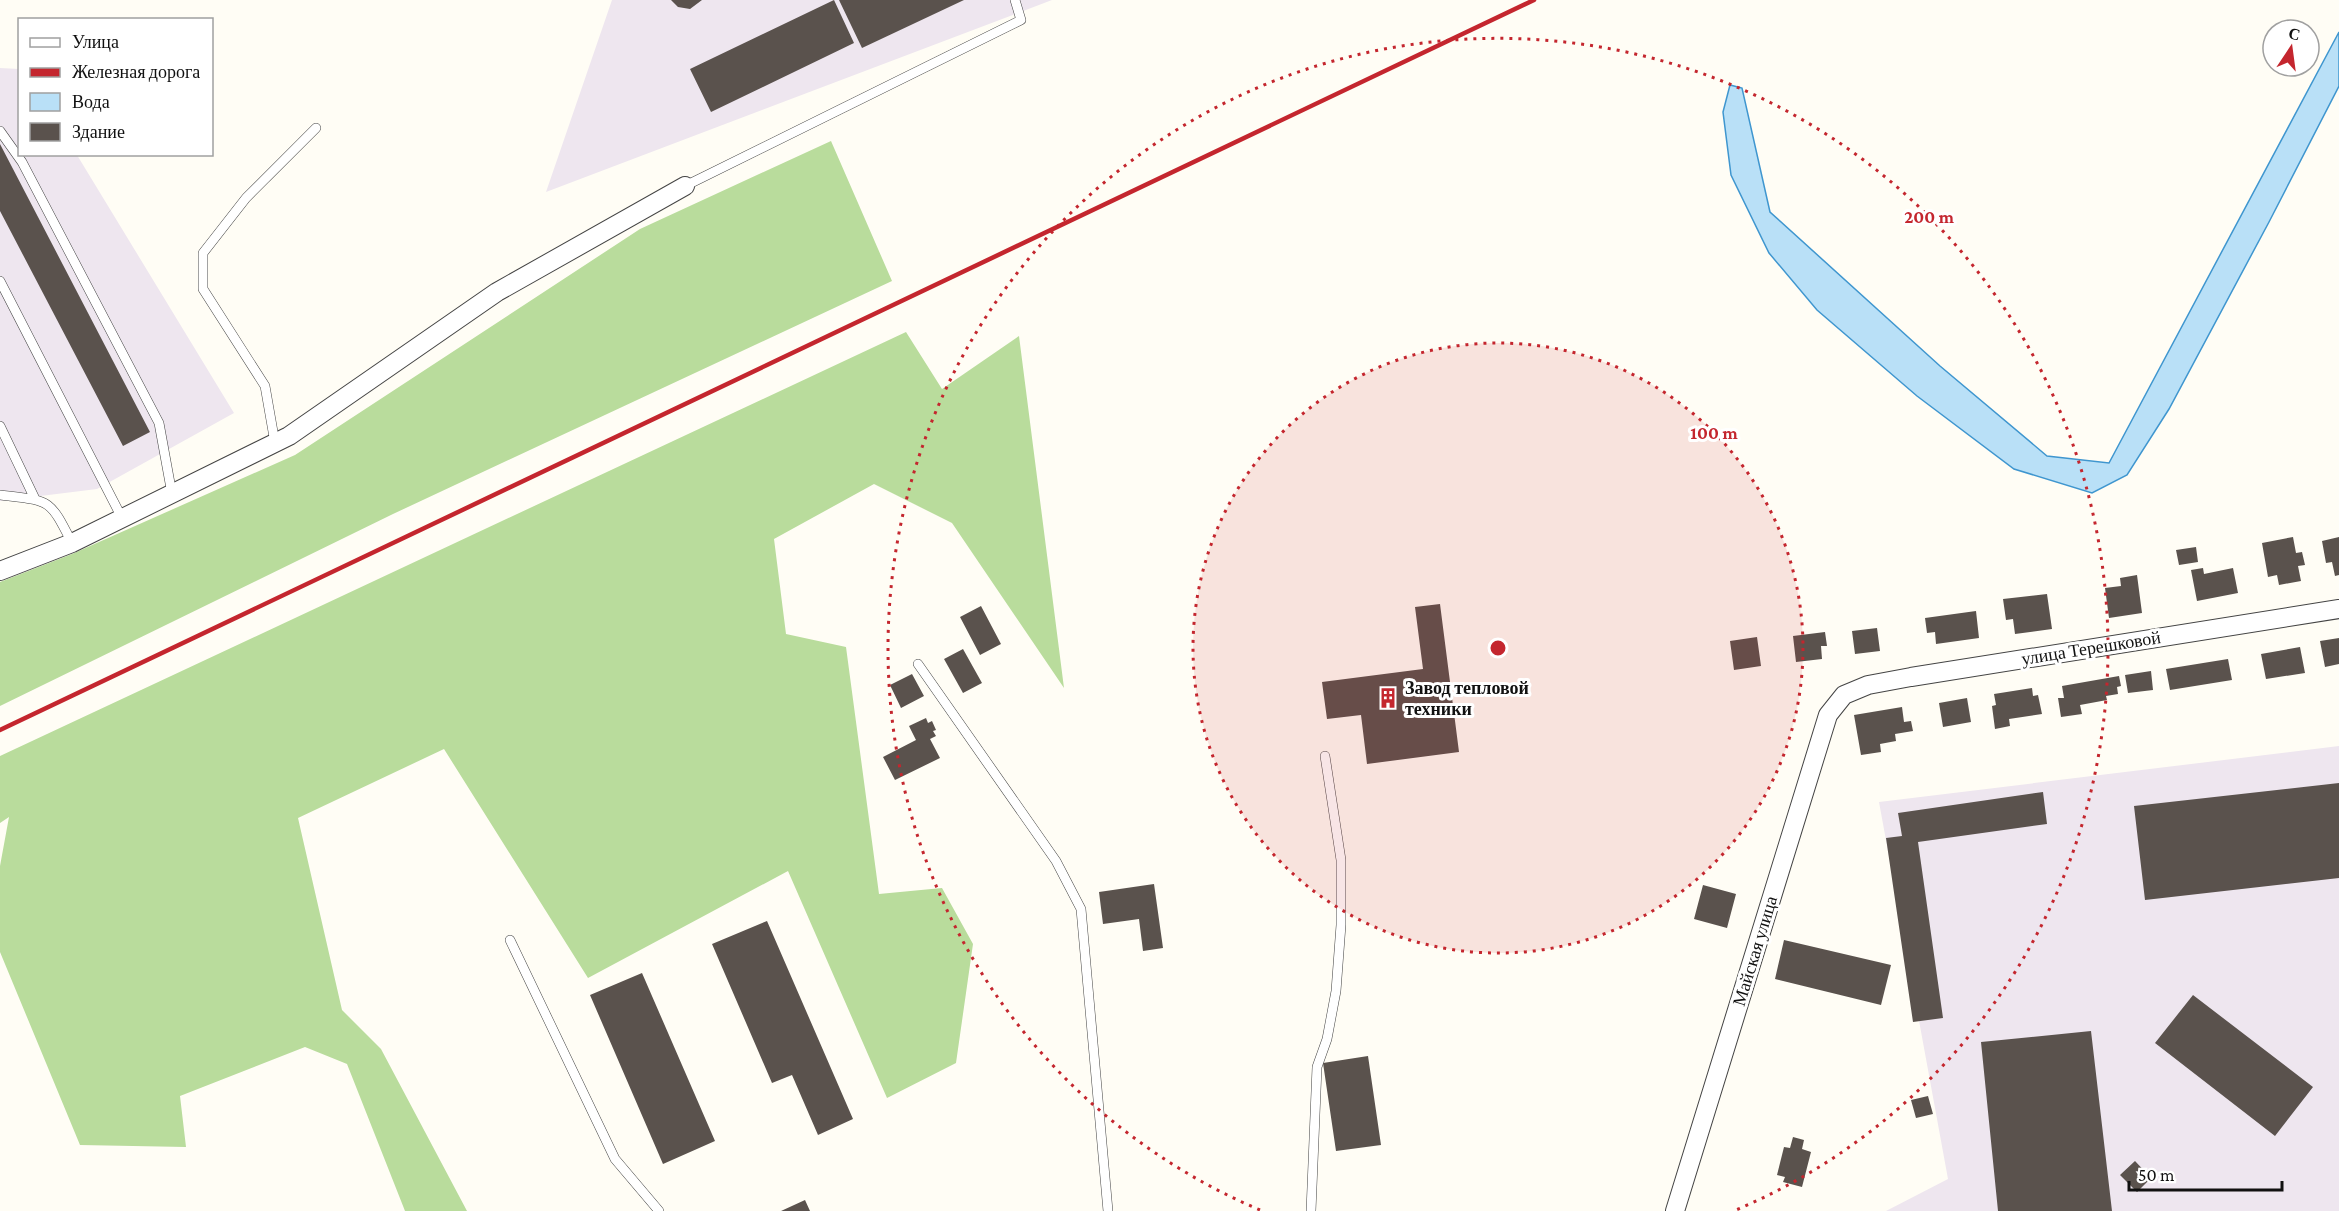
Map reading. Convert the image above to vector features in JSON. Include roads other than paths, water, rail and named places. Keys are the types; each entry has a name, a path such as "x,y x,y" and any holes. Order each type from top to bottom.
{"street":[{"path":"0,571 72,543 275,444 497,292 685,186"},
{"name":"улица Терешковой","path":"1844,695 1868,685 1911,677 2339,609"},
{"name":"Майская улица","path":"1675,1211 1827,715 1844,695"}],"lane":[{"path":"685,186 1021,20 1015,0"},
{"path":"275,444 265,386 203,289 203,253 246,198 316,128"},
{"path":"0,131 22,162 159,423 172,494"},
{"path":"0,281 122,518"},
{"path":"0,426 35,499"},
{"path":"0,495 35,499 54,507 72,543"},
{"path":"918,664 1056,861 1081,909 1108,1211"},
{"path":"1311,1211 1317,1067 1327,1039 1336,991 1341,925 1341,860 1325,756"},
{"path":"510,940 615,1159 659,1211"}],"water":[{"path":"2339,32 2339,86 2169,409 2127,475 2092,493 2014,469 1917,396 1817,310 1769,253 1731,175 1723,112 1730,85 1742,88 1770,212 1940,366 2047,456 2109,463 2314,78 2321,78 2321,66"}],"railway":[{"path":"0,730 1534,0"}],"place":[{"name":"Завод тепловой техники","path":"1388,698"}]}
